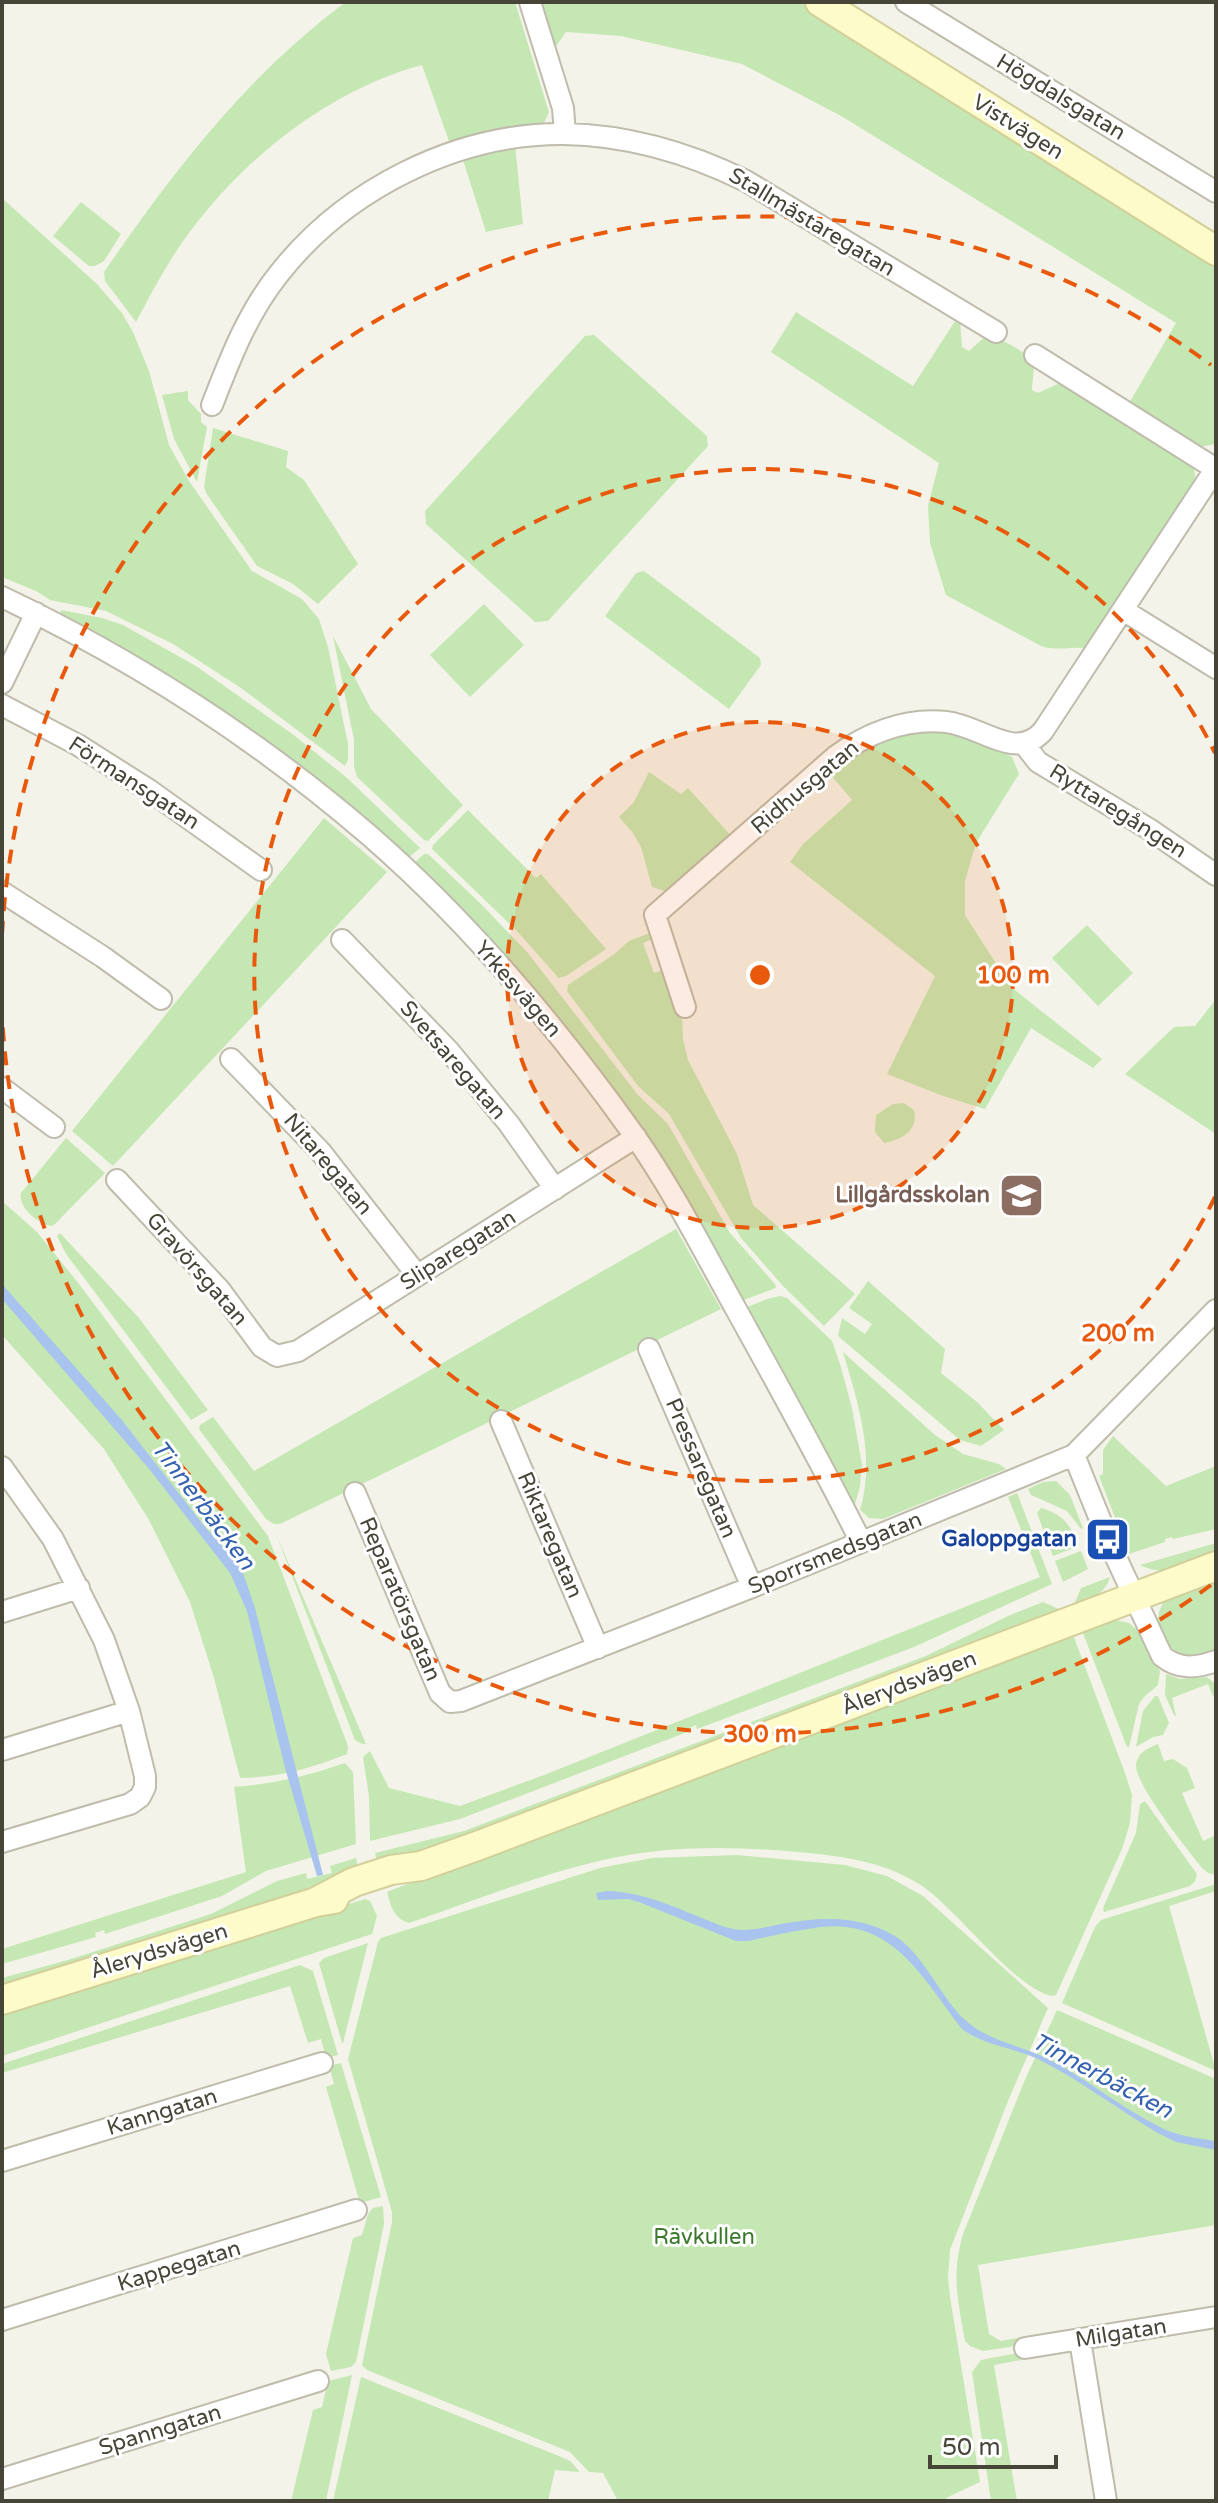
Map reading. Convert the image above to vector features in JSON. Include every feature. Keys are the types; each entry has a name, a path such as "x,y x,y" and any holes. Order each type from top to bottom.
{"main road":[{"name":"Vistvägen","path":"820,2 1216,251"},
{"name":"Ålerydsvägen","path":"2,2000 316,1902 358,1895 395,1883 421,1866 1216,1566"}],"street":[{"path":"530,2 563,108 565,134"},
{"name":"Högdalsgatan","path":"906,2 1216,192"},
{"name":"Stallmästaregatan","path":"212,405 246,323 277,275 314,236 358,200 411,169 469,148 535,135 605,137 647,144 714,165 746,181 996,332"},
{"path":"1024,744 1033,741 1043,731 1216,469 1035,355"},
{"name":"Yrkesvägen","path":"2,597 146,675 276,762 369,836 455,917 509,975 636,1137 720,1279 861,1542"},
{"path":"1123,610 1216,668"},
{"path":"2,683 36,613"},
{"name":"Förmansgatan","path":"2,705 78,745 137,782 261,870"},
{"name":"Ridhusgatan","path":"685,1007 655,915 836,756 870,735 905,724 924,722 965,726 1009,743 1024,744"},
{"name":"Ryttaregången","path":"1024,744 1038,762 1149,829 1216,875"},
{"path":"2,892 92,949 161,999"},
{"name":"Svetsaregatan","path":"342,940 449,1051 509,1124 555,1189"},
{"name":"Nitaregatan","path":"231,1059 320,1151 417,1275"},
{"path":"2,1088 54,1127"},
{"name":"Sliparegatan","path":"277,1356 298,1351 636,1137"},
{"name":"Gravörsgatan","path":"117,1180 219,1289 262,1347 277,1356"},
{"name":"Sporrsmedsgatan","path":"450,1702 470,1699 1074,1455 1216,1310"},
{"name":"Pressaregatan","path":"649,1349 752,1587"},
{"name":"Riktaregatan","path":"501,1421 598,1648"},
{"path":"1074,1455 1162,1656 1169,1662 1188,1667 1216,1661"},
{"path":"2,1467 47,1529 104,1640 129,1711 145,1776 145,1787 140,1797 130,1804 2,1842"},
{"name":"Reparatörsgatan","path":"355,1493 440,1693 450,1702"},
{"path":"2,1612 79,1588"},
{"path":"2,1750 129,1711"},
{"name":"Kanngatan","path":"2,2161 322,2063"},
{"name":"Kappegatan","path":"2,2320 356,2210"},
{"name":"Milgatan","path":"1025,2348 1216,2317"},
{"path":"1080,2340 1106,2501"},
{"name":"Spanngatan","path":"2,2479 318,2381"}],"green space":[{"path":"346,2 515,2 549,112 545,121 539,126 450,144 422,65 355,91 292,130 236,178 181,244 136,322 105,281 104,272 185,162 244,93 310,30"},
{"path":"540,2 800,2 931,88 1216,264 1216,444 1199,447 1128,405 1176,323 843,117 742,64 621,36 566,32 554,49"},
{"path":"515,144 523,224 486,232 462,157"},
{"path":"2,198 97,284 122,313 149,371 169,445 189,481 252,571 302,599 319,619 328,647 348,744 345,766 241,688 173,644 106,611 50,600 2,577"},
{"path":"81,202 121,234 104,261 95,266 89,266 53,236"},
{"path":"796,312 913,386 957,318 960,321 962,347 969,351 987,335 1005,342 1031,359 1034,373 1032,390 1038,393 1058,384 1063,385 1194,467 1196,484 1089,648 1041,646 946,595 930,543 928,506 939,463 771,352"},
{"path":"594,335 707,436 708,446 548,621 535,622 426,524 425,511 585,336"},
{"path":"188,391 188,400 201,414 201,422 207,427 197,482 174,439 162,395"},
{"path":"213,428 288,451 286,467 304,480 358,564 318,604 293,584 257,566 206,493 204,487"},
{"path":"644,571 760,658 761,665 729,709 605,616 636,573"},
{"path":"484,604 524,645 470,697 430,655"},
{"path":"61,610 123,625 196,666 291,733 346,777 420,848 407,859 60,617"},
{"path":"333,636 371,709 463,805 428,841 357,777 354,740"},
{"path":"925,730 972,736 1012,757 1019,774 976,843 965,881 965,915 1011,987 1102,1059 1093,1068 1031,1028 985,1109 887,1074 935,976 790,862 803,844 852,800 830,774 871,743"},
{"path":"649,772 681,794 688,788 734,839 672,890 652,887 641,847 619,817 634,802"},
{"path":"468,810 536,878 541,874 606,949 566,976 558,978 517,931 432,849"},
{"path":"324,818 387,872 113,1166 72,1131"},
{"path":"428,854 478,901 527,952 638,1095 668,1124 730,1233 776,1288 741,1301 694,1216 413,864"},
{"path":"1087,925 1133,973 1098,1006 1052,958"},
{"path":"652,932 655,938 643,943 654,973 666,969 682,1016 688,1060 737,1154 753,1205 855,1294 824,1326 741,1238 669,1114 638,1086 567,991 568,985 629,941"},
{"path":"1216,999 1216,1134 1125,1074 1174,1027 1195,1026"},
{"path":"904,1103 914,1110 914,1123 903,1137 884,1143 875,1132 876,1115 893,1104"},
{"path":"66,1138 105,1173 53,1226 31,1215 23,1204 21,1193"},
{"path":"2,1201 37,1232 79,1284 268,1536 348,1746 347,1754 295,1771 240,1778 190,1602 149,1520 104,1449 2,1335"},
{"path":"676,1229 721,1309 280,1524 266,1519 199,1429 213,1417 254,1471"},
{"path":"60,1233 139,1318 208,1410 191,1420 66,1254 57,1236"},
{"path":"868,1281 945,1349 941,1373 977,1402 1004,1430 981,1446 960,1440 838,1336 842,1318 865,1334 872,1324 849,1308"},
{"path":"780,1296 787,1298 832,1341 852,1408 862,1465 854,1508 745,1308"},
{"path":"843,1352 935,1435 963,1454 999,1464 1006,1469 883,1519 869,1518 860,1510 866,1470 863,1430"},
{"path":"1113,1436 1166,1486 1216,1466 1216,1529 1165,1539 1165,1542 1129,1554 1099,1476 1103,1474 1103,1450"},
{"path":"1056,1481 1070,1495 1083,1528 1067,1511 1031,1495 1028,1489 1043,1482"},
{"path":"1017,1493 1052,1584 914,1647 697,1729 696,1725 689,1728 690,1731 460,1819 370,1841 369,1796 363,1757 370,1751 389,1788 460,1806 1040,1577 1008,1497"},
{"path":"1041,1508 1065,1521 1079,1546 1053,1556 1037,1513"},
{"path":"276,1534 366,1744 355,1740"},
{"path":"1216,1543 1216,1553 1178,1568 1160,1570 1140,1565"},
{"path":"1081,1551 1088,1569 1063,1582 1055,1561"},
{"path":"1216,1576 1216,1653 1199,1657 1172,1649 1159,1627 1159,1614 1164,1602 1175,1592"},
{"path":"1110,1577 1100,1593 1073,1607 1081,1588"},
{"path":"1043,1602 1063,1611 603,1787 378,1867 375,1853 464,1831 926,1656"},
{"path":"1111,1619 1129,1623 1136,1629 1160,1671 1158,1685 1139,1704 1129,1747 1081,1628"},
{"path":"1072,1632 1132,1795 1130,1823 1122,1849 1056,1995 1038,1991 1022,1979 919,1884 876,1865 830,1855 723,1848 648,1852 551,1874 409,1923 399,1918 392,1907 387,1892"},
{"path":"1166,1674 1180,1679 1207,1677 1214,1683 1216,1695 1213,1696 1208,1684 1172,1698 1176,1716 1165,1695"},
{"path":"1158,1696 1169,1723 1163,1735 1136,1747 1143,1711"},
{"path":"1158,1744 1164,1761 1173,1759 1187,1768 1195,1788 1182,1793 1203,1841 1214,1836 1216,1875 1202,1868 1152,1801 1138,1773 1136,1764 1141,1753"},
{"path":"345,1763 353,1772 356,1844 266,1871 222,1896 2,1964 2,1949 246,1872 234,1787 290,1779"},
{"path":"1145,1801 1197,1874 1195,1881 1190,1886 1104,1912 1103,1908 1136,1833 1140,1804"},
{"name":"Rävkullen","path":"737,1855 845,1865 887,1876 923,1896 1048,2008 950,2250 950,2297 980,2482 944,2501 618,2501 603,2473 589,2472 570,2452 367,2370 362,2365 392,2212 348,2059 378,1942 381,1938 600,1868 652,1858"},
{"path":"356,1858 359,1872 2,1987 2,1978 211,1914 277,1881 306,1873 307,1879 332,1873 330,1866"},
{"path":"1216,1884 1216,1891 1169,1906 1216,2071 1062,2003 1095,1927 1101,1920"},
{"path":"365,1899 370,1901 377,1916 372,1934 2,2056 2,2013"},
{"path":"368,1943 342,2043 319,1963 324,1958"},
{"path":"300,1965 313,1971 338,2055 326,2058 321,2039 308,2043 290,1986 2,2073 2,2064"},
{"path":"1057,2010 1216,2079 1216,2225 978,2265 989,2334 1001,2341 1022,2337 1023,2345 983,2351 965,2341 957,2288 959,2249 1024,2082"},
{"path":"341,2063 381,2197 360,2203 326,2087 334,2084 329,2066"},
{"path":"383,2206 384,2224 356,2362 351,2367 331,2371 326,2354 353,2238 362,2235 373,2208"},
{"path":"1024,2352 1026,2359 994,2365 1017,2501 991,2501 972,2372 981,2360"},
{"path":"352,2375 326,2501 291,2501 313,2410 322,2407 328,2381"},
{"path":"361,2377 554,2454 570,2461 580,2472 555,2470 548,2501 333,2501"}],"water":[{"path":"2,1284 121,1419 205,1527 241,1567 255,1608 323,1875 317,1876 285,1768 247,1611 230,1573 150,1470 2,1299"},
{"path":"607,1891 654,1900 733,1929 751,1930 824,1919 852,1921 880,1928 913,1951 954,2008 972,2025 991,2037 1059,2065 1165,2129 1216,2141 1216,2150 1176,2142 1038,2059 971,2035 962,2029 904,1956 868,1933 846,1927 821,1927 736,1941 639,1902 628,1899 598,1900 596,1893"}],"place":[{"name":"Lillgårdsskolan","path":"1021,1195"},
{"name":"Galoppgatan","path":"1108,1539"}],"water label":[{"name":"Tinnerbäcken","path":"203,1505"},
{"name":"Tinnerbäcken","path":"1102,2076"}]}
